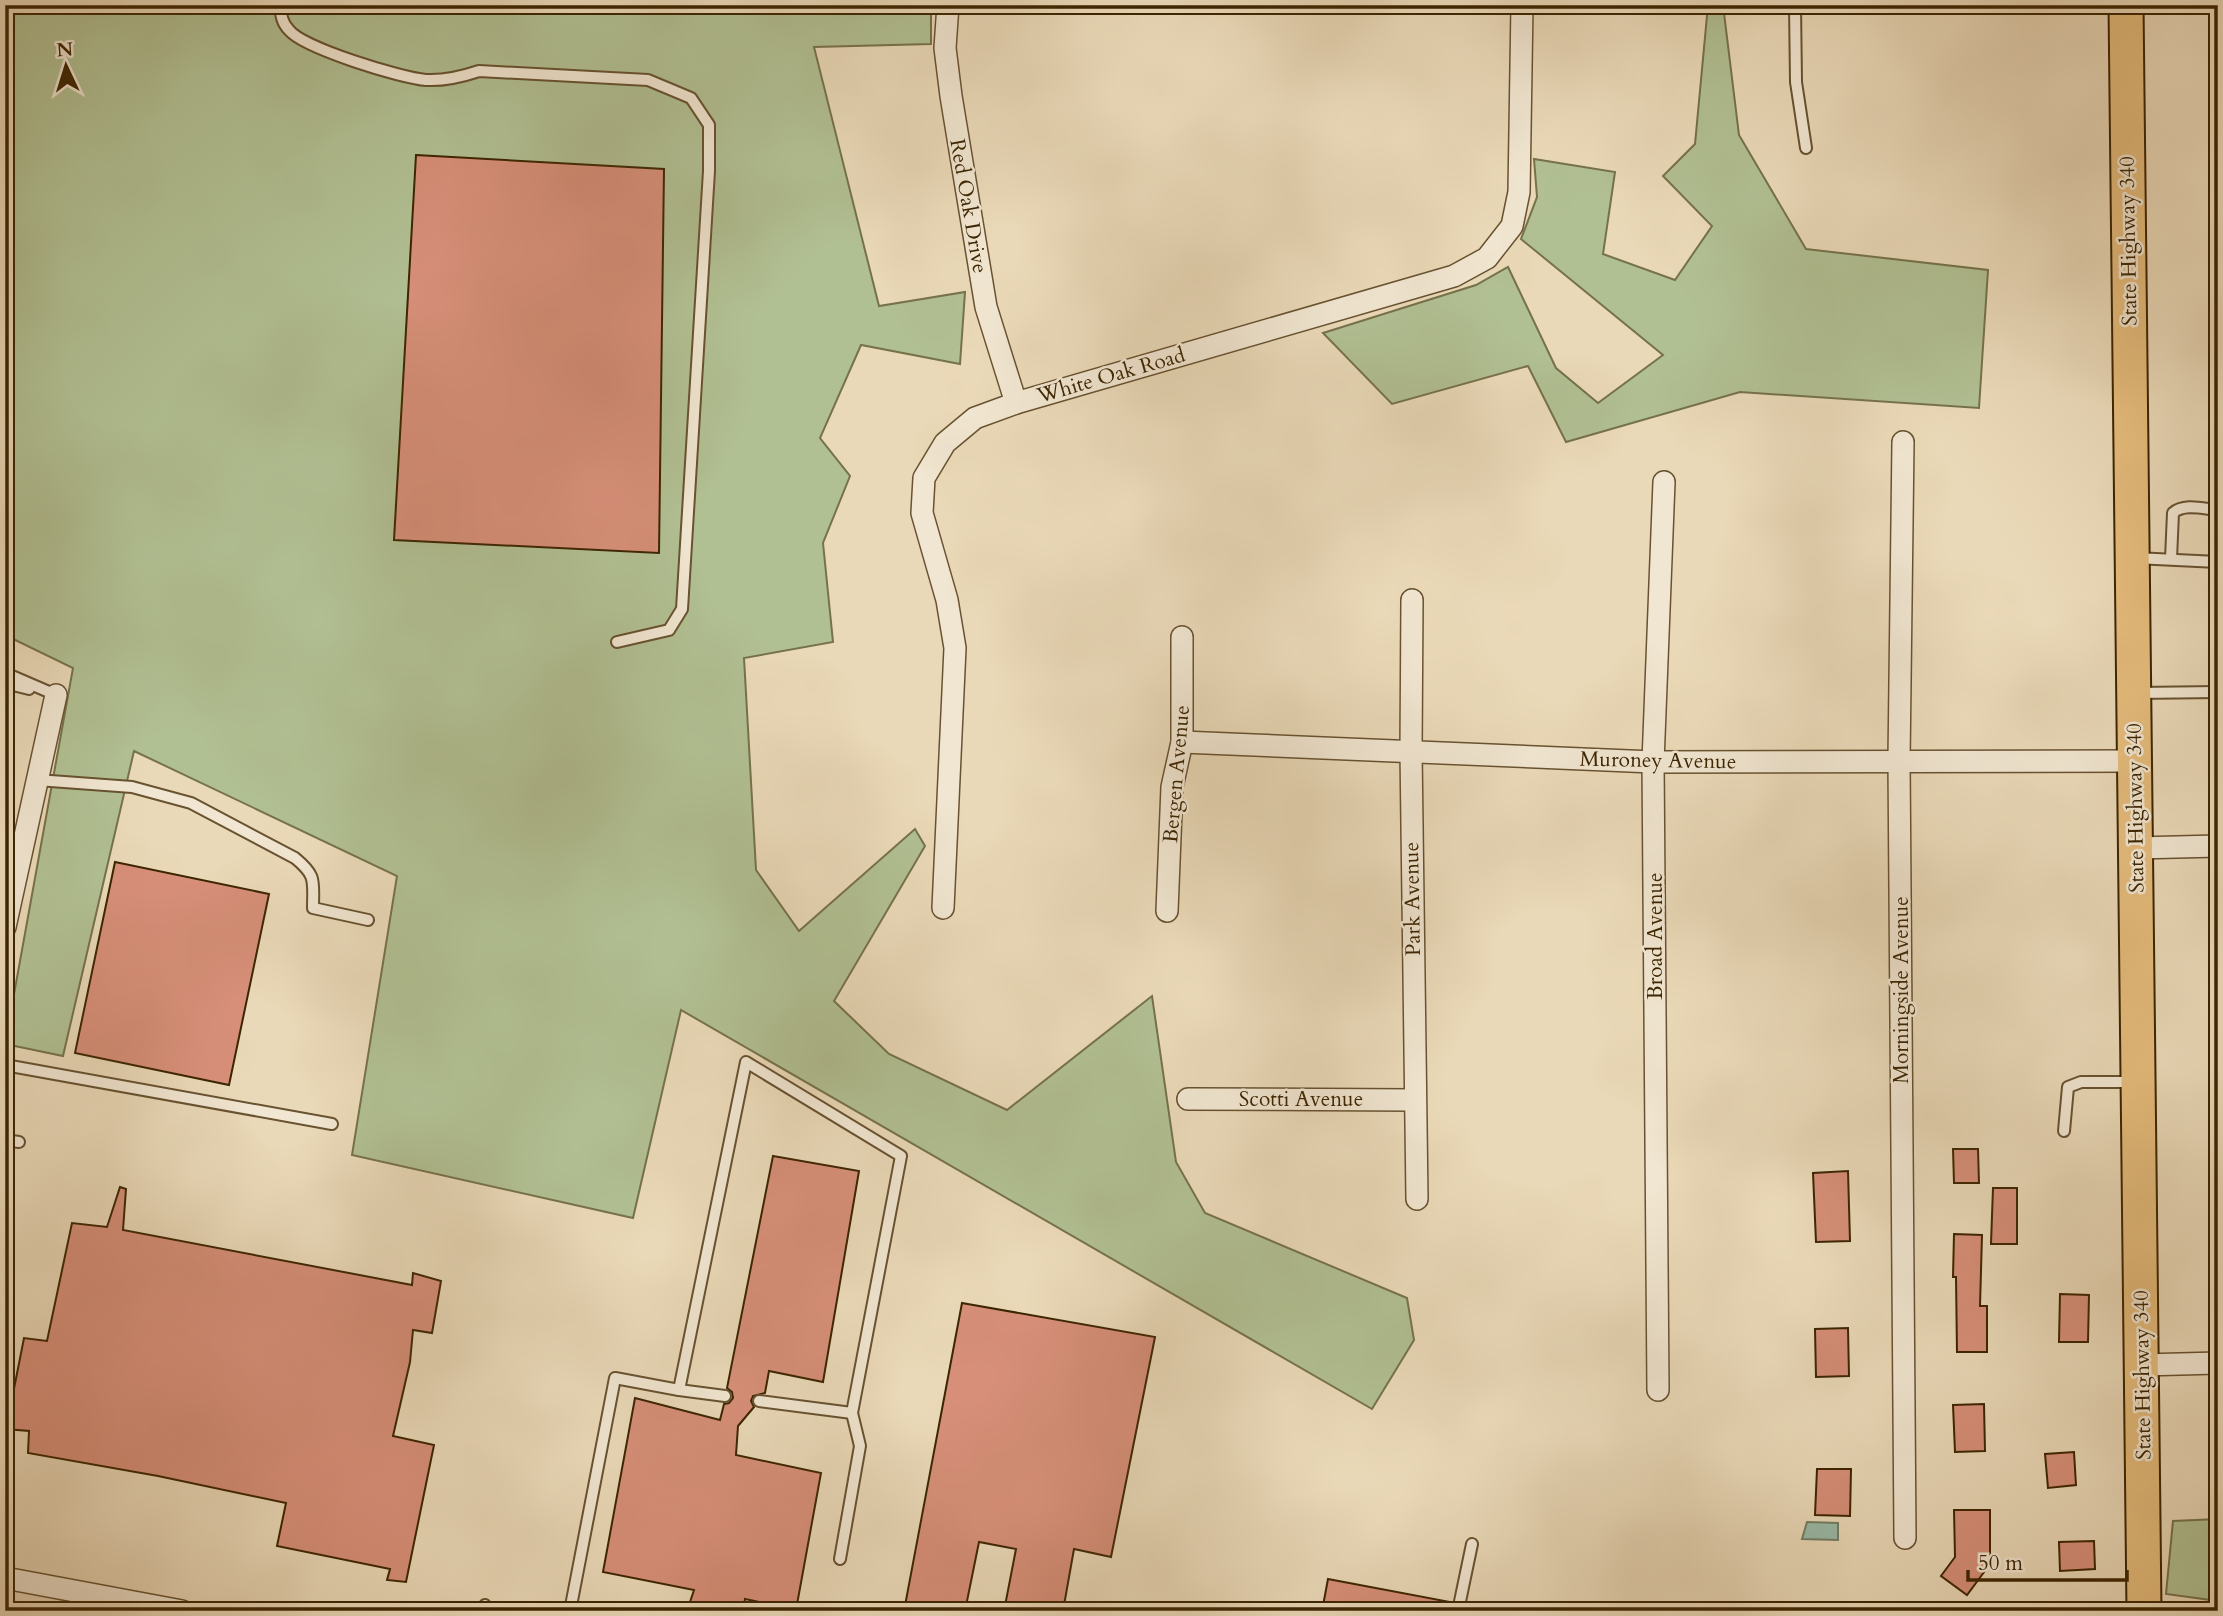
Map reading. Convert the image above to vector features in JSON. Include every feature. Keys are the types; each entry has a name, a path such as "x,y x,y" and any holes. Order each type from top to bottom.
{"main road":[{"name":"State Highway 340","path":"2126,5 2144,1611"}],"street":[{"name":"Red Oak Drive","path":"948,5 945,48 951,96 986,307 1016,403"},
{"name":"White Oak Road","path":"943,908 955,648 947,600 922,513 925,478 945,443 975,418 1016,403 1454,276 1487,258 1512,226 1519,192 1522,5"},
{"name":"Morningside Avenue","path":"1903,442 1899,761 1906,1538"},
{"name":"Broad Avenue","path":"1658,1390 1653,762 1664,482"},
{"name":"Park Avenue","path":"1412,600 1411,751 1417,1199"},
{"name":"Bergen Avenue","path":"1167,911 1172,787 1182,742 1182,637"},
{"path":"5,927 10,878 37,780 56,695"},
{"name":"Muroney Avenue","path":"1182,742 1653,762 2134,761"},
{"path":"2136,848 2218,846"},
{"name":"Scotti Avenue","path":"1188,1099 1414,1100"},
{"path":"2142,1365 2218,1363"},
{"path":"5,1578 182,1611"}],"lane":[{"path":"280,5 282,21 290,32 307,43 397,74 424,80 452,80 479,71 648,80 691,98 709,125 708,184 682,609 669,630 617,642"},
{"path":"1795,5 1796,82 1806,148"},
{"path":"2171,559 2173,513 2178,508 2185,507 2218,510"},
{"path":"2132,558 2218,562"},
{"path":"5,673 56,695"},
{"path":"5,683 56,695"},
{"path":"2134,693 2218,692"},
{"path":"37,780 132,787 191,803 295,858 310,870 313,881 313,908 368,920"},
{"path":"679,1390 746,1062 901,1156 852,1413 860,1446 840,1559"},
{"path":"5,1065 332,1124"},
{"path":"2064,1131 2068,1087 2081,1082 2138,1082"},
{"path":"5,1140 19,1142"},
{"path":"570,1611 615,1378 725,1396"},
{"path":"759,1401 852,1413"},
{"path":"1458,1611 1472,1544"}],"shaded area":[{"path":"5,5 931,5 931,44 814,47 879,306 965,292 960,364 861,345 820,438 850,476 823,543 833,642 744,658 756,870 799,931 915,829 925,846 834,1001 889,1054 1007,1110 1152,996 1176,1162 1205,1213 1407,1298 1414,1340 1372,1409 681,1010 633,1218 352,1155 397,876 134,751 63,1056 5,1044 73,668 5,635"},
{"path":"1708,5 1723,5 1739,135 1806,249 1988,270 1979,408 1740,392 1566,442 1528,366 1392,404 1323,333 1476,285 1508,267 1556,368 1598,403 1663,355 1521,239 1537,197 1534,159 1615,172 1603,254 1675,280 1712,226 1663,176 1695,144"},
{"path":"2218,1519 2218,1601 2166,1594 2173,1521"},
{"path":"1807,1522 1838,1523 1838,1540 1802,1539"}],"building":[{"path":"416,155 664,169 659,553 394,540"},
{"path":"115,862 269,894 229,1085 75,1053"},
{"path":"1953,1149 1978,1149 1979,1183 1954,1183"},
{"path":"773,1156 859,1171 823,1382 769,1371 765,1393 753,1396 751,1401 754,1407 738,1426 736,1455 821,1473 796,1610 745,1599 743,1611 702,1611 688,1608 694,1590 603,1572 635,1398 720,1420 724,1404 733,1398 732,1392 727,1388"},
{"path":"1848,1171 1850,1241 1816,1242 1813,1173"},
{"path":"120,1187 126,1189 123,1230 412,1285 413,1273 441,1281 432,1333 413,1330 410,1362 393,1436 434,1445 406,1582 387,1580 390,1569 277,1546 286,1503 158,1476 28,1453 29,1431 6,1429 24,1338 47,1341 72,1223 107,1227"},
{"path":"1993,1188 2017,1188 2017,1244 1991,1244"},
{"path":"1954,1234 1982,1235 1980,1306 1987,1306 1987,1352 1957,1352"},
{"path":"2060,1294 2089,1295 2088,1342 2059,1342"},
{"path":"962,1303 1155,1337 1111,1557 1074,1549 1063,1611 1004,1611 1016,1549 979,1542 965,1611 904,1611"},
{"path":"1848,1328 1849,1376 1816,1377 1815,1329"},
{"path":"1984,1404 1985,1451 1955,1452 1953,1405"},
{"path":"2074,1452 2076,1485 2048,1488 2045,1454"},
{"path":"1817,1469 1851,1469 1850,1516 1815,1515"},
{"path":"1954,1510 1990,1510 1990,1564 1967,1595 1941,1576 1955,1557"},
{"path":"2094,1541 2095,1569 2060,1571 2059,1542"},
{"path":"1328,1579 1450,1602 1449,1611 1322,1611"}]}
